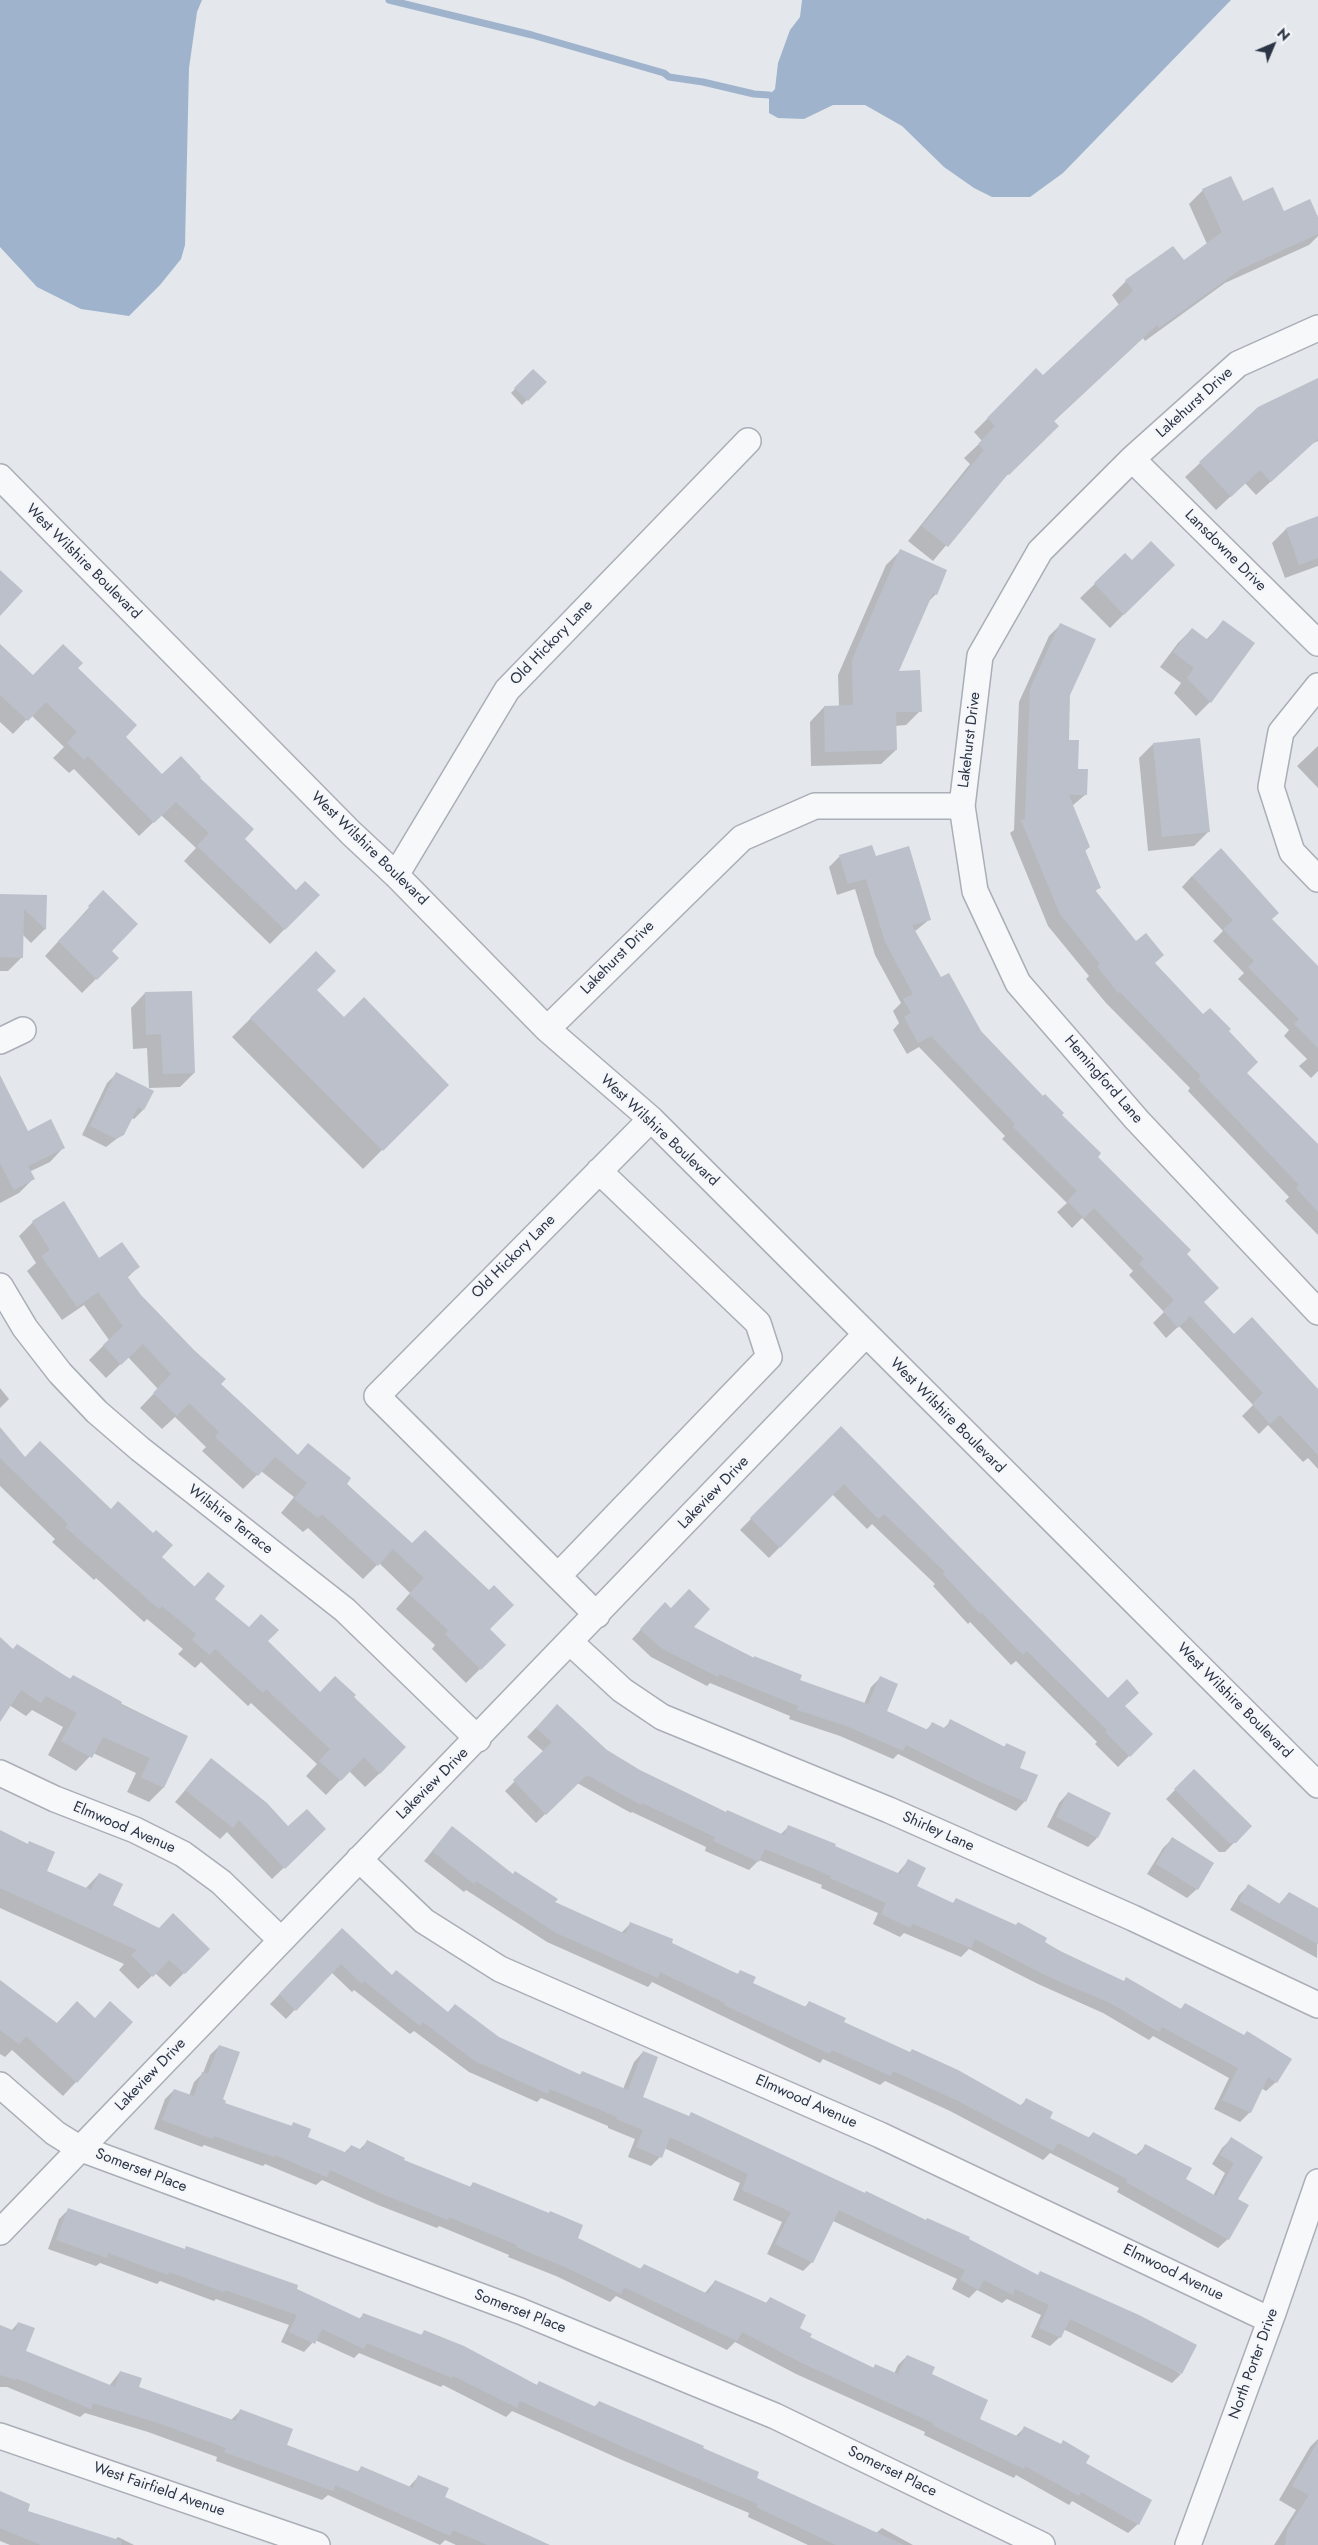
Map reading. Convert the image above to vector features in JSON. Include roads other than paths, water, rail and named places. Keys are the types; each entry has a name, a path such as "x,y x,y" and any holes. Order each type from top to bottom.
{"street":[{"name":"Lakehurst Drive","path":"547,1029 742,838 815,806 962,806 980,656 1040,552 1132,459 1238,364 1318,328"},
{"name":"Old Hickory Lane","path":"396,875 506,690 748,441"},
{"name":"Lansdowne Drive","path":"1132,459 1318,643"},
{"name":"West Wilshire Boulevard","path":"0,478 547,1029 651,1119 865,1335 1318,1785"},
{"path":"1318,686 1281,732 1271,787 1292,852 1318,879"},
{"name":"Hemingford Lane","path":"962,806 975,891 1018,983 1137,1120 1318,1312"},
{"path":"0,1041 23,1030"},
{"name":"Old Hickory Lane","path":"558,1576 377,1396 651,1119"},
{"path":"597,1615 558,1576 769,1357 758,1323 599,1171"},
{"name":"Wilshire Terrace","path":"0,1286 36,1343 60,1373 97,1412 140,1450 345,1610 478,1739"},
{"name":"Lakeview Drive","path":"0,2232 358,1859 478,1739 865,1335"},
{"name":"Shirley Lane","path":"570,1642 622,1690 662,1717 898,1814 1133,1918 1318,2005"},
{"name":"Elmwood Avenue","path":"0,1773 55,1799 135,1830 183,1854 221,1882 281,1940"},
{"name":"Elmwood Avenue","path":"358,1859 424,1921 500,1969 880,2134 1270,2320"},
{"name":"Somerset Place","path":"0,2086 55,2134 80,2148 520,2311 775,2416 1042,2545"},
{"name":"North Porter Drive","path":"1188,2545 1318,2182"},
{"name":"West Fairfield Avenue","path":"0,2436 317,2545"}],"water":[{"path":"0,0 202,0 197,12 189,68 185,245 181,259 160,285 129,316 81,309 37,287 0,247"},
{"path":"802,0 1231,0 1063,173 1030,197 992,197 974,188 944,167 902,126 865,105 833,105 804,119 778,118 769,113 769,95 775,89 778,63 790,30 800,17"}],"waterway":[{"path":"389,0 532,35 664,73 669,77 703,82 754,94 769,95"}]}
